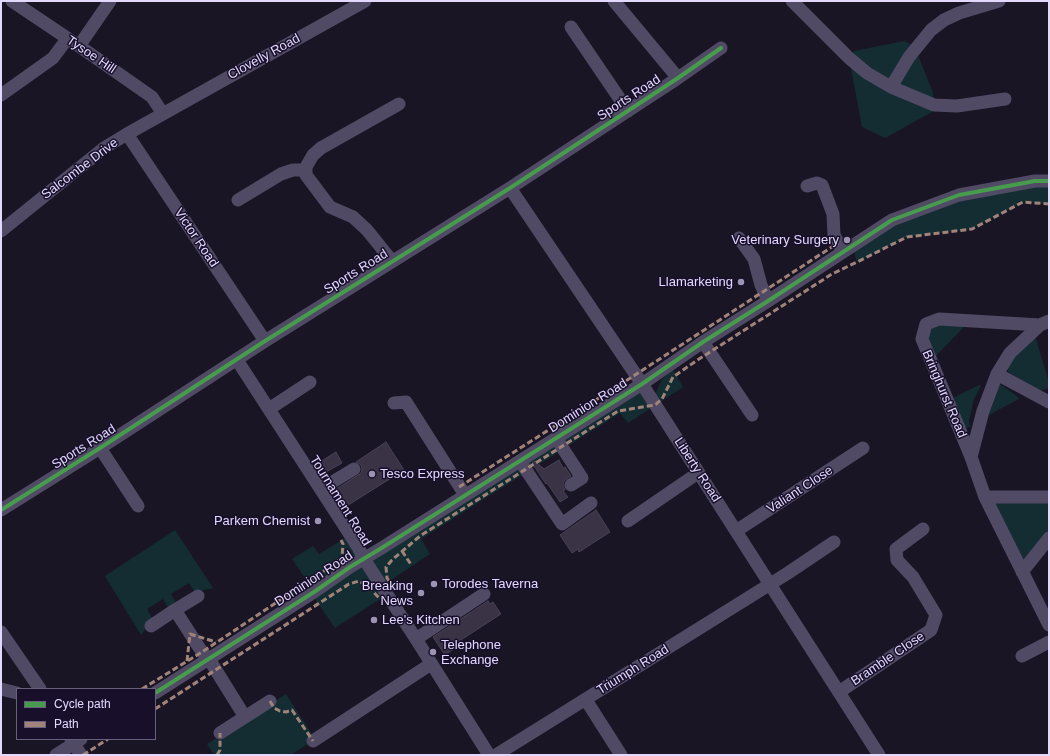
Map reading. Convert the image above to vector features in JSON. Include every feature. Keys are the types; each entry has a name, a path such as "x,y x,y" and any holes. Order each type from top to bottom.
{"street":[{"name":"Tysoe Hill","path":"12,1 152,97 163,114"},
{"path":"79,46 110,1"},
{"name":"Clovelly Road","path":"163,114 365,1"},
{"path":"614,1 678,78"},
{"path":"890,87 909,57 931,30 944,20 959,13 998,1"},
{"path":"797,2 849,58 867,73 890,87 934,104 957,106 1005,99"},
{"path":"571,27 628,111"},
{"path":"1,95 53,58 68,39"},
{"name":"Sports Road","path":"1,510 265,341 510,188 678,78 721,48"},
{"path":"392,261 367,230 353,217 330,207 306,175 306,167 313,155 321,148 399,104"},
{"name":"Salcombe Drive","path":"1,231 104,148 163,114"},
{"name":"Victor Road","path":"127,134 265,341"},
{"path":"238,200 280,174 292,170 306,172"},
{"name":"Dominion Road","path":"156,691 642,384 703,342 892,220 960,195 1035,181 1049,181"},
{"path":"807,186 818,183 822,185 833,214 834,235 843,252"},
{"name":"Liberty Road","path":"510,188 642,384 879,755"},
{"path":"739,238 754,259 760,285 768,301"},
{"name":"Bringhurst Road","path":"1044,323 940,319 926,324 922,339 971,457 985,497 1007,533 1022,572 1049,625"},
{"name":"Bringhurst Road","path":"971,457 983,411 997,374 1010,353 1044,323"},
{"path":"703,342 752,415"},
{"name":"Tournament Road","path":"237,360 358,547 364,559 392,595 410,622 416,638 489,755"},
{"path":"997,374 1049,402"},
{"path":"269,409 310,382"},
{"path":"394,403 406,402 465,495"},
{"path":"556,438 582,478 571,485"},
{"path":"100,448 138,506"},
{"name":"Valiant Close","path":"736,531 864,448"},
{"path":"520,461 562,524 592,503"},
{"path":"321,490 354,469"},
{"path":"628,521 698,473"},
{"path":"985,497 1049,497"},
{"name":"Bramble Close","path":"839,692 931,630 936,615 913,578 897,560 896,548 923,529"},
{"path":"1022,572 1049,538"},
{"name":"Triumph Road","path":"496,755 586,700 834,542"},
{"path":"416,638 484,594"},
{"path":"150,626 198,596"},
{"path":"175,610 202,652 209,658 246,717"},
{"path":"1,632 39,688"},
{"path":"1022,656 1049,642"},
{"path":"313,741 432,664"},
{"path":"1,689 16,693"},
{"path":"586,700 621,755"},
{"path":"220,734 270,701"},
{"path":"56,755 76,740 81,755"}],"green space":[{"path":"904,41 917,47 918,55 933,93 934,105 932,112 885,138 862,127 849,58 854,51"},
{"path":"1049,181 1049,204 1023,202 972,229 907,237 857,262 852,246 959,195"},
{"path":"939,324 965,326 936,356 927,336 933,327"},
{"path":"1035,336 1049,382 1049,388 1040,391 1008,372 1007,364"},
{"path":"673,369 683,387 628,423 620,413 421,539 430,554 382,586 388,594 335,628 311,593 314,591 292,559 313,546 319,554 350,535 364,558 642,384 654,397 662,379"},
{"path":"1000,384 1019,399 985,417"},
{"path":"979,385 981,386 974,399 969,421 970,427 964,428 951,399"},
{"path":"985,497 1049,497 1049,538 1022,572"},
{"path":"175,530 213,588 195,592 189,583 171,594 177,605 169,610 163,599 147,609 152,618 151,622 141,635 105,576"},
{"path":"286,694 315,739 291,755 214,755 207,744"}],"building":[{"path":"386,442 404,470 345,507 335,490 361,473 361,465 356,462"},
{"path":"336,452 342,463 326,472 320,462"},
{"path":"559,460 563,468 565,467 571,476 564,481 563,485 565,490 563,491 568,497 560,502 532,463 535,461 544,469"},
{"path":"596,510 610,532 579,552 578,549 572,553 560,535"},
{"path":"488,601 490,604 493,602 501,614 453,645 455,648 445,655 433,637"}],"marked path":[{"path":"389,581 387,578 386,567 420,536 618,411 655,405 662,399 673,377 832,274 907,237 972,229 1023,202 1049,204"},
{"path":"459,487 838,243"},
{"path":"144,688 202,652 336,563 342,557 343,544 341,540"},
{"path":"402,551 412,566"},
{"path":"156,708 349,584 359,581 367,585 380,599"},
{"path":"187,661 190,634 216,642"},
{"path":"270,701 274,708 280,711 286,712 292,710 313,741"},
{"path":"217,755 220,750 220,733"},
{"path":"83,755 106,740"}],"cycle path":[{"path":"1,510 265,341 510,188 678,78 721,48"},
{"path":"156,692 314,592 350,567 642,384 703,342 892,220 959,195 1035,181 1049,181"}],"place":[{"name":"Veterinary Surgery","path":"847,240"},
{"name":"Llamarketing","path":"741,282"},
{"name":"Tesco Express","path":"372,474"},
{"name":"Parkem Chemist","path":"318,521"},
{"name":"Torodes Taverna","path":"434,584"},
{"name":"Breaking News","path":"421,593"},
{"name":"Lee's Kitchen","path":"374,620"},
{"name":"Telephone Exchange","path":"433,652"}]}
